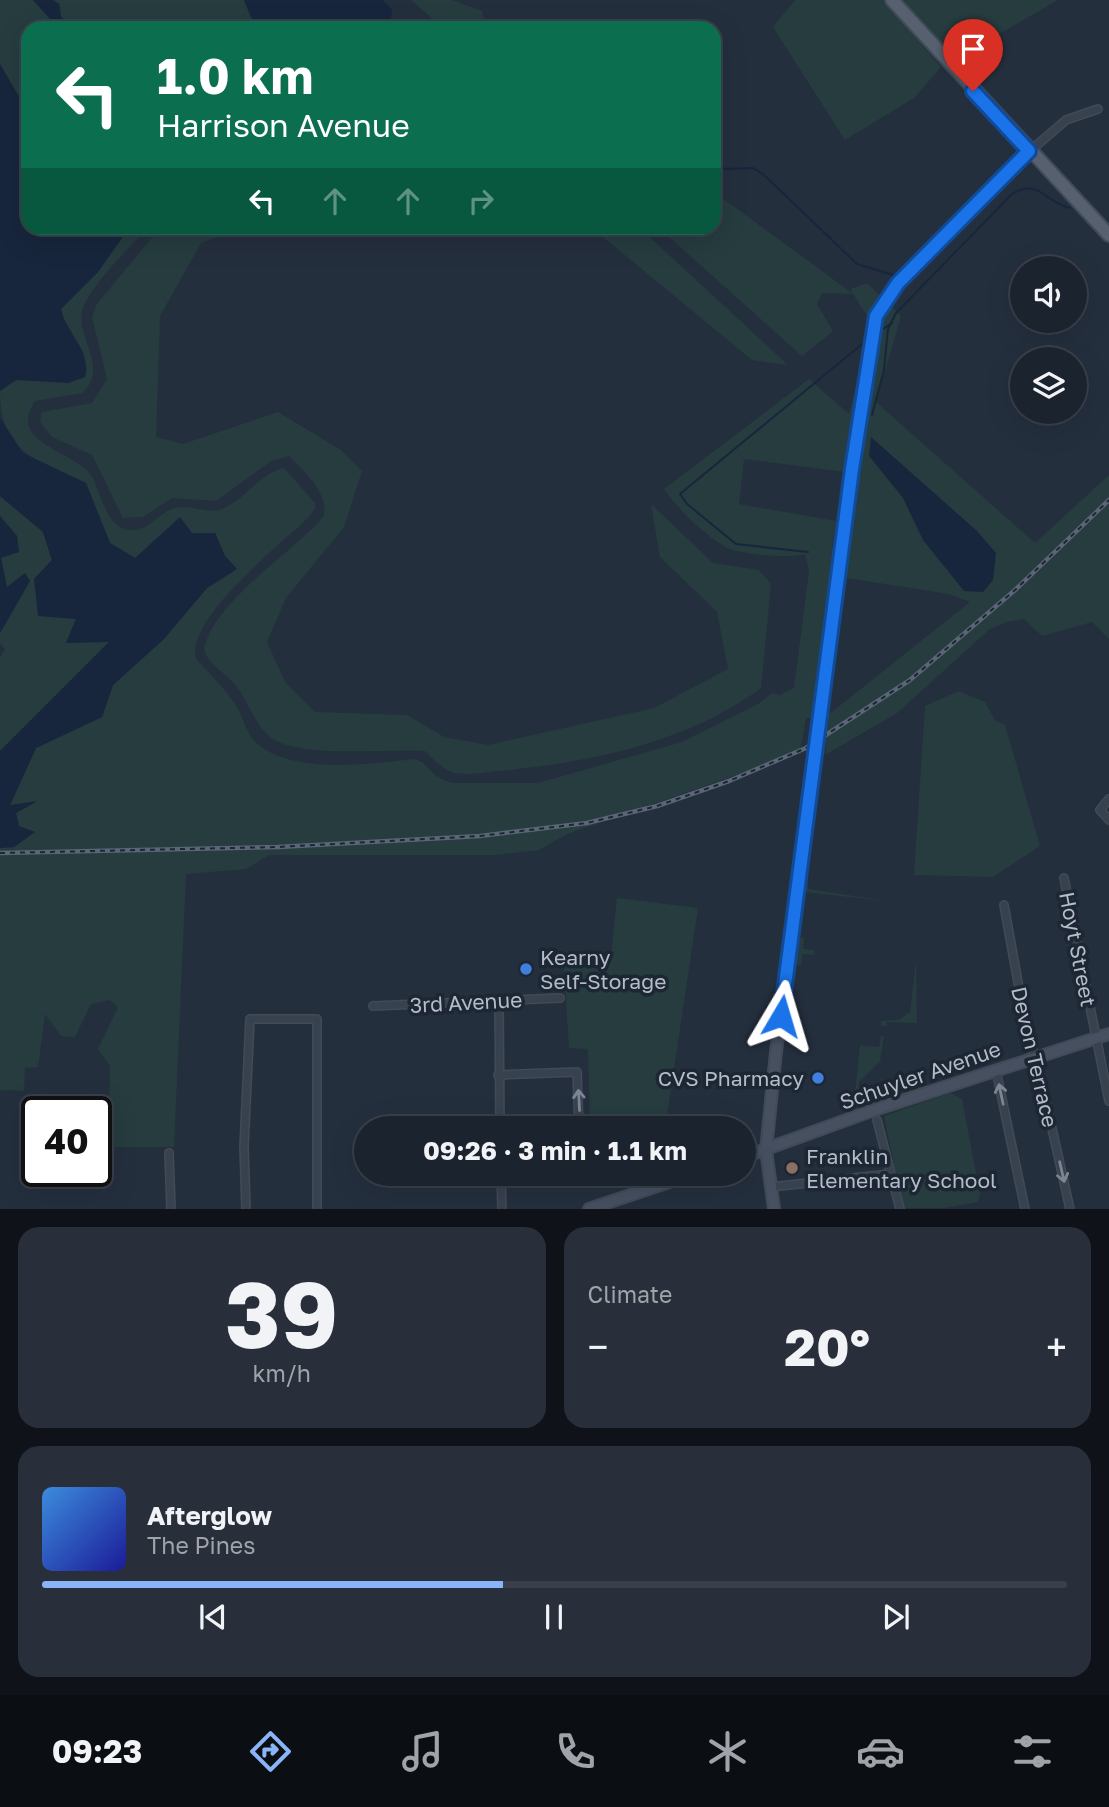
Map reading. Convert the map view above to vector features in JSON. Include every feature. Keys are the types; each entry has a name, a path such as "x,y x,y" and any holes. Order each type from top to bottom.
{"main road":[{"path":"883,0 920,33"},
{"path":"892,0 1109,236"}],"street":[{"path":"774,1209 766,1150 796,895 872,330 881,305 898,283 1029,151 1066,120 1098,109"},
{"path":"1109,799 1100,810 1109,820"},
{"name":"Hoyt Street","path":"1064,878 1109,1101"},
{"name":"Devon Terrace","path":"1004,905 1029,1043 1036,1057 1070,1209"},
{"name":"3rd Avenue","path":"373,1006 559,998"},
{"path":"499,1000 500,1116"},
{"path":"246,1209 244,1147 250,1019 317,1019 317,1209"},
{"name":"Schuyler Avenue","path":"756,1153 1109,1034"},
{"path":"996,1070 1025,1209"},
{"path":"498,1075 577,1072 579,1116"},
{"path":"877,1120 900,1209"},
{"path":"169,1153 171,1209"},
{"path":"771,1187 890,1174"},
{"path":"501,1186 502,1209"},
{"path":"589,1209 657,1186"}],"green space":[{"path":"0,0 33,0 52,21 21,21 21,94 18,96 0,64"},
{"path":"53,0 244,0 252,19 66,21 61,17 59,4"},
{"path":"411,0 452,0 482,11 484,21 435,21"},
{"path":"795,0 883,0 941,67 914,98 845,140 773,27"},
{"path":"893,0 1058,0 954,60"},
{"path":"721,197 852,293 851,289 867,283 901,316 876,402 1035,543 1109,475 1109,639 1092,622 1042,636 1024,619 1007,622 990,629 897,713 825,755 828,715 970,602 949,594 846,578 845,472 744,459 739,504 836,521 832,547 836,552 814,718 806,718 800,753 567,834 539,850 496,855 269,855 246,869 186,874 174,1147 112,1147 110,1066 98,1049 118,1007 110,1000 91,1004 75,1037 61,1036 45,1014 38,1067 25,1068 24,1091 0,1090 0,848 14,847 34,832 19,827 16,813 35,803 10,806 36,748 102,717 113,685 164,639 207,588 236,569 225,556 215,533 135,558 110,543 86,483 25,452 14,441 7,428 0,391 16,380 31,380 84,353 63,320 61,309 98,272 124,235 141,235 89,295 81,316 92,361 90,383 82,393 35,401 28,416 29,427 36,437 48,446 85,469 93,478 111,519 124,529 139,529 175,508 210,511 222,509 238,500 267,475 284,468 315,503 315,508 220,604 205,624 197,643 196,659 234,702 252,738 266,750 284,758 328,765 414,759 422,762 437,777 452,783 538,783 682,742 758,704 772,693 780,695 794,688 809,571 805,554 764,555 741,552 724,546 691,520 664,489 809,379 849,414 871,322 853,294 822,293 817,304 833,331 802,356 667,235 721,235"},
{"path":"154,235 223,235 201,243 160,316 156,437 183,444 278,412 341,450 362,471 344,527 286,598 267,642 285,682 315,712 407,715 444,737 488,745 654,708 728,669 717,612 660,557 651,504 713,563 759,570 771,584 761,688 704,722 641,746 575,761 482,773 451,772 425,751 319,750 281,743 268,735 233,682 206,656 205,645 213,627 240,593 324,516 322,498 314,483 289,456 271,461 216,501 172,498 143,517 123,518 92,455 52,437 40,422 42,412 92,403 107,379 92,317 97,304"},
{"path":"600,235 648,235 788,365 752,360"},
{"path":"0,496 43,532 52,560 34,579 76,619 66,643 110,641 0,751 0,658 5,649 0,643 0,633 30,581 25,574 7,588 1,557 19,552 17,536 0,516"},
{"path":"959,691 985,702 995,720 1005,725 1040,846 993,877 914,875 925,706"},
{"path":"808,881 808,889 886,901 805,892"},
{"path":"617,898 698,908 667,1116 590,1116 588,1049 569,1048 563,951 611,957"},
{"path":"800,937 804,938 803,949 814,950 814,955 802,954 801,965 796,965"},
{"path":"916,960 917,1023 887,1022 886,1026 881,1026 881,1021 899,1020 910,1012"},
{"path":"881,1036 884,1036 880,1061 859,1082 857,1110 852,1111 848,1101 854,1101 860,1045 865,1046 865,1049 866,1046 879,1047"},
{"path":"950,1093 962,1099 980,1195 978,1202 944,1208 903,1208 884,1116"}],"water":[{"path":"33,0 53,0 59,4 61,17 66,21 52,21"},
{"path":"244,0 383,0 392,10 392,21 252,19"},
{"path":"0,64 18,95 21,94 21,235 124,235 98,272 61,309 82,350 85,377 68,383 16,380 0,391"},
{"path":"0,418 23,453 86,483 110,543 135,558 180,517 192,533 215,533 225,556 237,569 207,588 164,639 113,685 102,717 36,748 10,805 37,801 16,813 19,826 35,832 14,847 0,848 0,751 109,642 66,643 76,619 38,616 34,579 52,560 43,532 0,496"},
{"path":"871,437 977,531 996,553 993,580 983,592 964,591 923,540 903,498 869,456"},
{"path":"0,516 17,536 19,552 1,558 7,587 25,573 30,581 0,633"}],"waterway":[{"path":"721,166 724,169 753,168 763,174 857,264 893,275"},
{"path":"872,415 884,370 888,329 896,313 1012,194 1022,190 1036,190 1070,208"},
{"path":"877,333 892,323"},
{"path":"808,552 736,544 687,504 680,494 867,340"}],"railway":[{"path":"0,853 278,847 480,836 587,823 657,806 729,781 806,748 910,680 1015,590 1109,500"}],"place":[{"name":"Kearny Self-Storage","path":"526,969"},
{"name":"CVS Pharmacy","path":"818,1078"},
{"name":"Franklin Elementary School","path":"792,1168"}],"route":[{"path":"781,1016 852,469 876,316 898,283 1029,151 973,91"}]}
